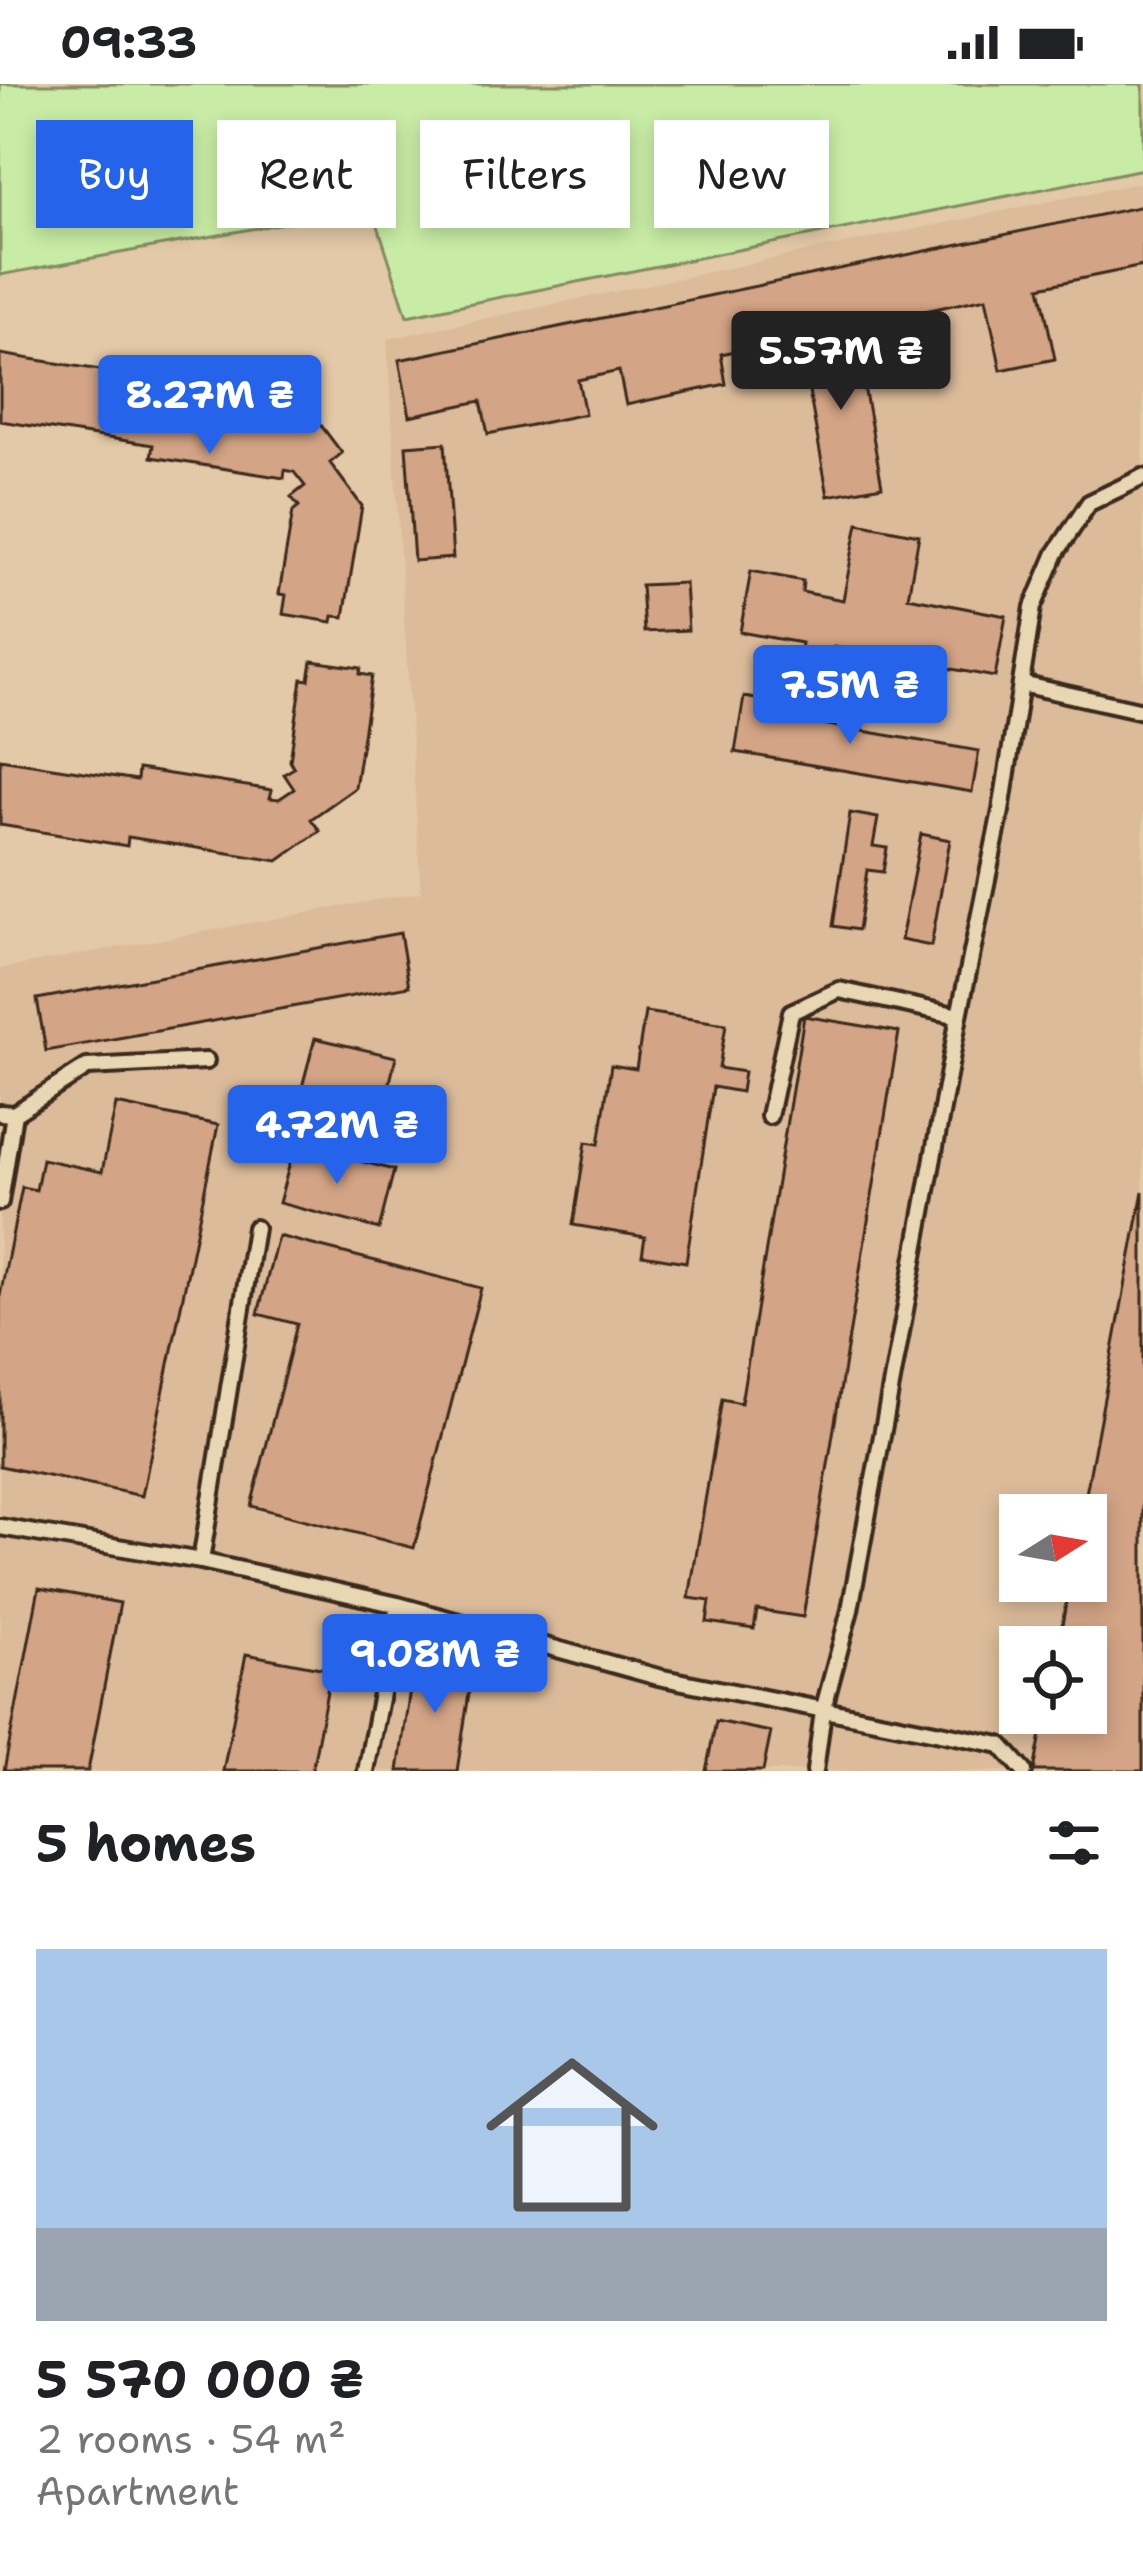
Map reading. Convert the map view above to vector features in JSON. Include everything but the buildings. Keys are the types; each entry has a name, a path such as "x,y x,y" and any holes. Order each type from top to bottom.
{"lane":[{"path":"815,1771 823,1711 850,1610 1001,811 1033,607 1056,553 1089,503 1143,477"},
{"path":"1021,683 1143,711"},
{"path":"769,1116 791,1012 838,990 959,1016"},
{"path":"0,1202 7,1113 87,1067 206,1061"},
{"path":"201,1561 255,1228"},
{"path":"0,1527 201,1561 398,1605 658,1677 1001,1745 1024,1771"},
{"path":"366,1771 398,1605"}],"shaded area":[{"path":"1143,182 1143,1771 0,1771 0,969 421,892 387,339"}],"green space":[{"path":"0,84 1143,84 1143,169 407,316 379,228 396,228 396,120 217,120 217,228 257,228 0,275"}]}
